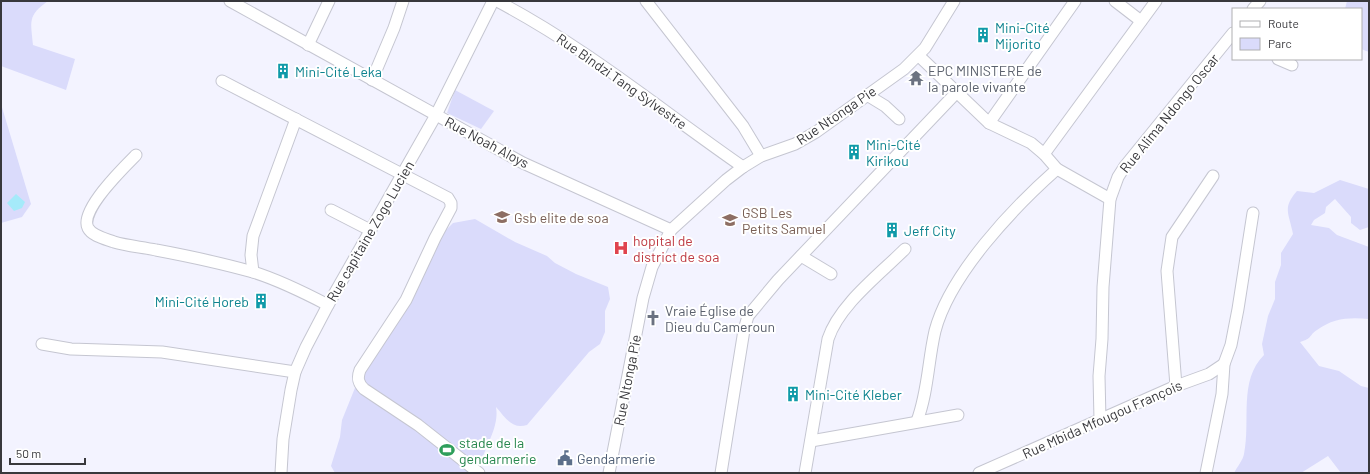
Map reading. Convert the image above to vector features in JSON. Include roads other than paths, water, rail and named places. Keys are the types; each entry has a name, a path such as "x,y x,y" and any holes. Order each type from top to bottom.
{"street":[{"name":"Rue Noah Aloys","path":"230,1 241,4 308,45 524,163 671,230"},
{"path":"308,45 329,1"},
{"path":"372,80 394,28 402,1"},
{"name":"Rue capitaine Zogo Lucien","path":"281,473 286,420 295,372 328,305 436,115 493,1"},
{"name":"Rue Bindzi Tang Sylvestre","path":"497,1 532,19 594,60 743,167"},
{"path":"646,1 743,126 761,156"},
{"name":"Rue Ntonga Pie","path":"609,473 643,298 652,267 671,230 726,180 743,167 761,156 803,140 904,69 919,56 954,1"},
{"path":"989,123 1075,1"},
{"path":"1115,1 1141,21"},
{"path":"1044,154 1156,1"},
{"name":"Rue Alima Ndongo Oscar","path":"1100,420 1099,376 1103,326 1103,287 1110,199 1124,166 1232,35"},
{"path":"919,56 989,123 1031,143 1044,154 1057,169 1110,199"},
{"path":"1280,60 1292,65"},
{"path":"222,80 448,198 451,203 451,208 434,238 406,300 360,370 357,377 359,384 364,389 418,425 479,473"},
{"path":"721,473 744,330 748,316 801,256 957,92"},
{"path":"867,95 885,106 899,119"},
{"path":"253,272 251,255 253,236 296,119"},
{"path":"136,155 116,176 93,206 86,221 88,229 94,234 115,242 213,262 253,272 278,280 328,305"},
{"path":"917,421 923,404 935,332 953,290 986,242 1043,181 1057,169"},
{"path":"1176,386 1167,271 1172,237 1213,176"},
{"path":"331,210 370,230"},
{"path":"1206,473 1222,394 1224,364 1231,345 1238,309 1253,213"},
{"path":"805,473 831,330 838,318 861,292 905,249"},
{"path":"801,256 831,274"},
{"path":"42,344 71,349 162,352 295,372"},
{"name":"Rue Mbida Mfougou François","path":"979,473 1176,386 1209,374 1224,364"},
{"path":"811,441 917,421 958,415"}],"place":[{"name":"Mini-Cité Mijorito","path":"983,35"},
{"name":"Mini-Cité Leka","path":"283,71"},
{"name":"EPC MINISTERE de la parole vivante","path":"916,78"},
{"name":"Mini-Cité Kirikou","path":"854,152"},
{"name":"Gsb elite de soa","path":"502,217"},
{"name":"GSB Les Petits Samuel","path":"730,220"},
{"name":"Jeff City","path":"892,230"},
{"name":"hopital de district de soa","path":"621,248"},
{"name":"Mini-Cité Horeb","path":"261,301"},
{"name":"Vraie Église de Dieu du Cameroun","path":"653,318"},
{"name":"Mini-Cité Kleber","path":"793,394"},
{"name":"stade de la gendarmerie","path":"447,450"},
{"name":"Gendarmerie","path":"565,458"}]}
